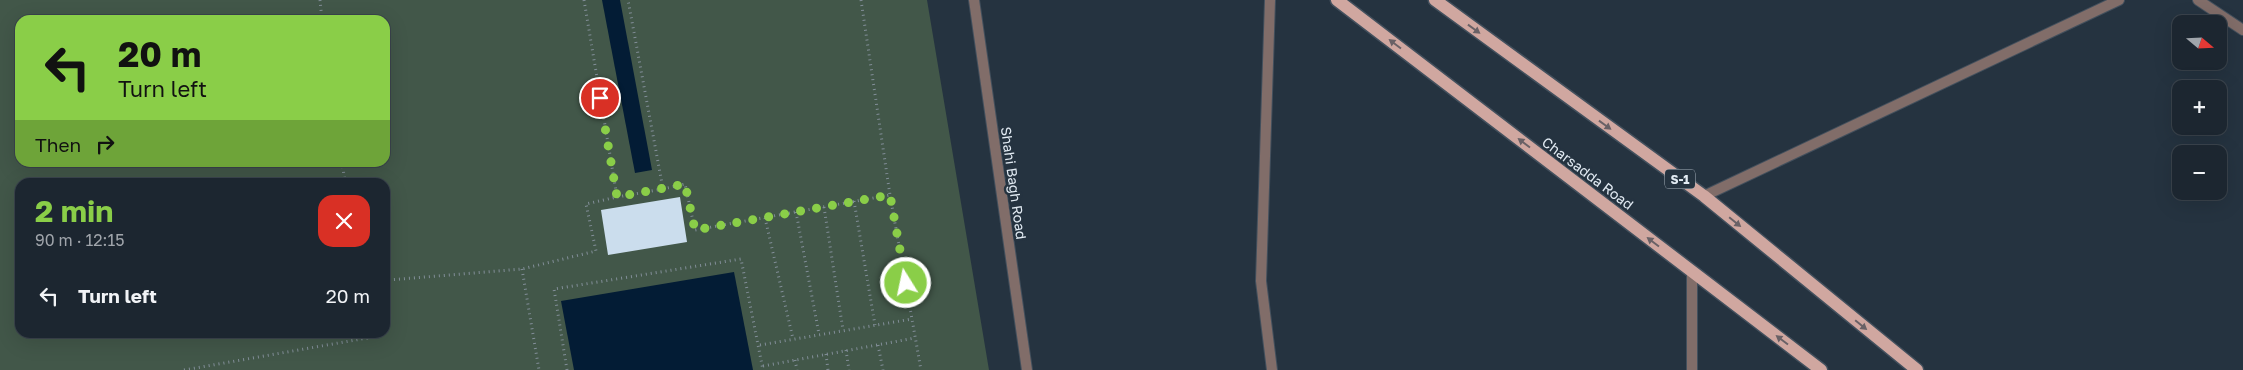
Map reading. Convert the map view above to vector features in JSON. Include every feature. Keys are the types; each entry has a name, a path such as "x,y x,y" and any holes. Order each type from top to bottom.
{"main road":[{"name":"Charsadda Road","path":"1337,0 1821,370"},
{"name":"S-1","path":"1435,0 1704,196 1917,370"}],"street":[{"name":"Shahi Bagh Road","path":"974,0 1027,370"},
{"path":"1270,0 1261,281 1272,370"},
{"path":"1704,196 2119,0"},
{"path":"2198,0 2243,30"},
{"path":"1692,271 1692,370"}],"path":[{"path":"320,0 322,15"},
{"path":"584,0 617,197"},
{"path":"628,0 663,189"},
{"path":"861,0 890,195 921,370"},
{"path":"390,280 522,269 596,251 586,204 685,184 695,230 890,195"},
{"path":"854,201 875,325"},
{"path":"824,207 843,330"},
{"path":"796,212 819,334"},
{"path":"764,217 793,339"},
{"path":"567,370 554,289 741,259 760,345 763,368 795,360 915,338"},
{"path":"522,269 539,370"},
{"path":"760,345 912,319"},
{"path":"184,370 367,338"},
{"path":"878,345 883,370"},
{"path":"846,350 849,370"},
{"path":"826,354 828,370"},
{"path":"795,360 797,370"}],"green space":[{"path":"0,0 927,0 989,370 0,370"}],"water":[{"path":"602,0 620,0 652,170 635,173"},
{"path":"734,272 753,370 574,370 561,301"}],"building":[{"path":"680,197 687,242 608,255 601,210"}],"route":[{"path":"600,98 617,197 685,184 695,230 890,195 906,283"}]}
